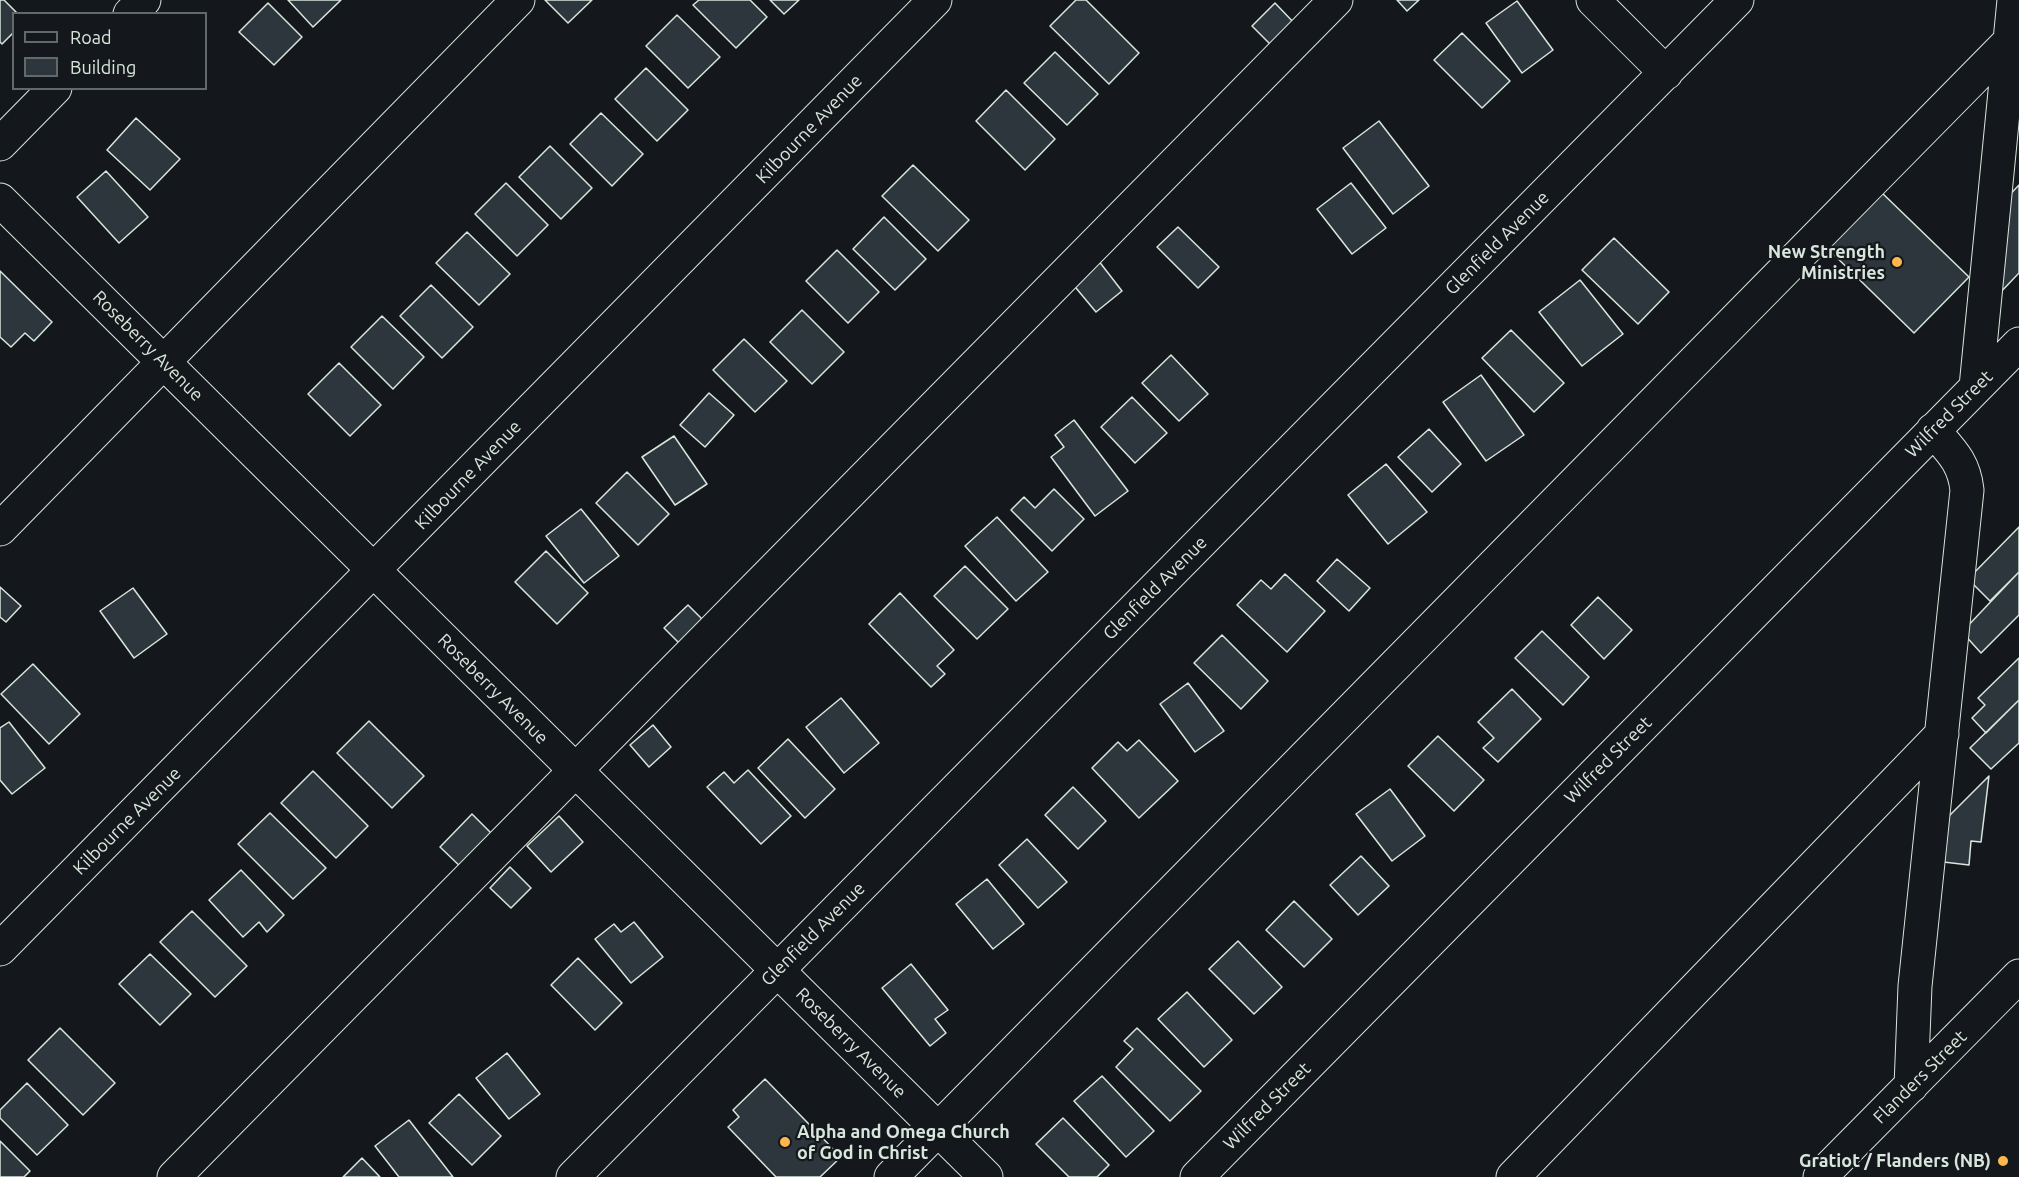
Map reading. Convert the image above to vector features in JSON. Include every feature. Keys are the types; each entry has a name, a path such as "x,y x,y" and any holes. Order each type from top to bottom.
{"street":[{"path":"132,12 144,0"},
{"path":"0,530 518,0"},
{"name":"Kilbourne Avenue","path":"0,949 375,571 935,0"},
{"path":"174,1177 1336,0"},
{"path":"1593,0 1666,73"},
{"name":"Glenfield Avenue","path":"573,1177 1737,0"},
{"path":"1976,387 2014,0"},
{"path":"891,1177 2010,40"},
{"path":"0,144 54,90"},
{"name":"Roseberry Avenue","path":"0,200 986,1177"},
{"name":"Wilfred Street","path":"1197,1177 2019,344"},
{"path":"1911,1086 1915,986 1967,490 1965,474 1959,460 1933,430"},
{"path":"1513,1177 1942,734"},
{"name":"Flanders Street","path":"1820,1177 2019,976"}],"building":[{"path":"0,0 4,0 16,12 12,12 12,34 2,44 0,42"},
{"path":"288,0 341,0 313,27"},
{"path":"545,0 592,0 568,23"},
{"path":"699,0 750,0 767,17 736,48 693,5"},
{"path":"770,0 799,0 784,14"},
{"path":"1076,0 1086,0 1139,53 1109,84 1050,26"},
{"path":"1397,0 1419,0 1407,11"},
{"path":"1517,1 1553,50 1522,73 1486,23"},
{"path":"268,3 302,37 274,65 239,32"},
{"path":"1275,3 1297,26 1274,48 1252,26"},
{"path":"677,15 720,57 688,88 646,46"},
{"path":"1462,33 1510,81 1482,108 1434,60"},
{"path":"1055,52 1098,94 1067,125 1024,83"},
{"path":"646,68 688,110 657,141 615,99"},
{"path":"1006,90 1055,139 1025,170 976,121"},
{"path":"601,113 643,154 612,186 570,144"},
{"path":"136,118 180,159 150,190 107,150"},
{"path":"1379,121 1429,186 1393,214 1343,148"},
{"path":"550,146 592,188 561,219 519,177"},
{"path":"913,165 969,220 938,251 882,196"},
{"path":"106,171 148,217 119,243 77,197"},
{"path":"506,183 548,225 517,256 475,214"},
{"path":"1351,183 1386,228 1352,254 1317,209"},
{"path":"2019,185 2019,273 1997,296 2000,205"},
{"name":"New Strength Ministries","path":"1880,191 1969,277 1914,333 1826,247"},
{"path":"884,217 926,259 895,290 853,249"},
{"path":"1178,227 1219,267 1198,288 1157,247"},
{"path":"467,232 510,274 479,305 436,263"},
{"path":"1614,238 1669,292 1638,324 1582,270"},
{"path":"837,250 879,292 848,323 806,281"},
{"path":"1098,260 1122,291 1096,312 1071,282"},
{"path":"0,271 52,322 34,341 25,333 11,347 0,337"},
{"path":"1580,280 1623,334 1582,366 1539,312"},
{"path":"431,285 473,327 442,358 400,316"},
{"path":"802,310 844,352 812,384 770,342"},
{"path":"382,316 424,357 393,389 351,347"},
{"path":"1511,330 1564,383 1534,412 1482,358"},
{"path":"744,339 787,381 755,412 713,370"},
{"path":"1171,355 1208,394 1179,421 1142,383"},
{"path":"339,363 381,405 350,436 308,394"},
{"path":"1481,375 1524,435 1486,461 1443,402"},
{"path":"709,393 734,415 705,447 680,425"},
{"path":"1132,397 1167,433 1135,463 1101,427"},
{"path":"1074,420 1128,491 1095,516 1051,457 1064,447 1055,435"},
{"path":"1429,429 1461,464 1432,492 1398,457"},
{"path":"674,436 707,484 675,505 642,457"},
{"path":"1386,464 1427,512 1388,544 1348,495"},
{"path":"627,472 669,514 638,545 596,503"},
{"path":"1054,489 1084,519 1052,551 1011,510 1024,497 1035,508"},
{"path":"581,509 619,556 584,583 546,536"},
{"path":"997,517 1048,572 1016,601 965,546"},
{"path":"2019,527 2019,572 1990,601 1968,579"},
{"path":"546,551 588,593 557,624 515,582"},
{"path":"1337,559 1370,588 1349,611 1317,581"},
{"path":"965,566 1008,609 977,639 934,596"},
{"path":"2019,572 2019,615 1981,653 1962,632"},
{"path":"1285,574 1325,611 1287,652 1237,605 1261,580 1271,589"},
{"path":"0,587 21,606 6,622 0,617"},
{"path":"133,588 167,634 134,658 100,611"},
{"path":"900,593 954,650 937,666 945,674 931,687 869,624"},
{"path":"1598,597 1632,630 1604,659 1571,625"},
{"path":"688,605 709,626 685,649 664,628"},
{"path":"1542,631 1589,677 1563,705 1515,658"},
{"path":"1222,635 1268,681 1241,709 1194,663"},
{"path":"2019,658 2019,700 1986,733 1972,718 1985,705 1978,698"},
{"path":"33,664 80,714 49,744 1,694"},
{"path":"1188,683 1224,731 1195,752 1160,704"},
{"path":"1512,689 1541,719 1498,762 1483,748 1494,738 1478,722"},
{"path":"841,698 879,743 844,773 806,727"},
{"path":"2019,700 2019,743 1991,769 1970,748"},
{"path":"369,721 424,776 392,808 337,753"},
{"path":"9,722 45,768 12,794 0,780 0,728"},
{"path":"653,725 671,747 649,767 630,745"},
{"path":"1438,736 1484,780 1454,811 1408,766"},
{"path":"788,739 835,789 805,818 758,768"},
{"path":"1139,740 1178,781 1139,818 1092,768 1118,742 1127,751"},
{"path":"748,770 791,816 761,844 707,787 724,772 734,783"},
{"path":"313,771 368,826 336,858 281,803"},
{"path":"1989,776 1981,842 1971,841 1969,865 1935,861 1939,826"},
{"path":"1073,787 1106,821 1078,849 1045,815"},
{"path":"1390,789 1425,836 1392,861 1356,814"},
{"path":"270,813 326,868 293,899 238,844"},
{"path":"472,814 497,839 465,871 440,847"},
{"path":"559,816 583,842 551,872 527,846"},
{"path":"1027,839 1067,882 1038,908 999,865"},
{"path":"1361,856 1389,886 1358,915 1330,885"},
{"path":"510,867 531,888 511,908 490,888"},
{"path":"241,870 284,915 267,932 259,922 243,937 209,900"},
{"path":"987,879 1024,924 993,949 956,904"},
{"path":"1294,901 1332,939 1304,967 1266,930"},
{"path":"192,911 247,966 215,997 160,942"},
{"path":"634,922 663,957 631,983 595,939 614,924 621,932"},
{"path":"1238,941 1282,987 1254,1014 1209,969"},
{"path":"150,954 191,994 160,1025 119,984"},
{"path":"578,958 622,1003 595,1030 551,985"},
{"path":"911,964 948,1010 935,1019 946,1033 930,1046 882,988"},
{"path":"1187,992 1232,1040 1204,1067 1158,1019"},
{"path":"60,1028 115,1083 83,1115 28,1060"},
{"path":"1137,1028 1201,1091 1170,1121 1116,1067 1133,1049 1124,1041"},
{"path":"507,1053 540,1094 509,1119 476,1078"},
{"path":"1102,1076 1154,1131 1126,1157 1074,1101"},
{"name":"Alpha and Omega Church of God in Christ","path":"765,1079 841,1157 820,1177 776,1177 728,1127 739,1117 733,1110"},
{"path":"27,1083 68,1125 37,1155 0,1118 0,1110"},
{"path":"459,1094 501,1136 472,1165 429,1123"},
{"path":"1063,1118 1109,1165 1097,1177 1069,1177 1036,1144"},
{"path":"409,1120 453,1177 399,1177 375,1146"},
{"path":"0,1141 30,1171 24,1177 0,1177"},
{"path":"362,1158 380,1177 343,1177"}],"place":[{"name":"New Strength Ministries","path":"1897,262"},
{"name":"Alpha and Omega Church of God in Christ","path":"785,1142"},
{"name":"Gratiot / Flanders (NB)","path":"2003,1161"}]}
